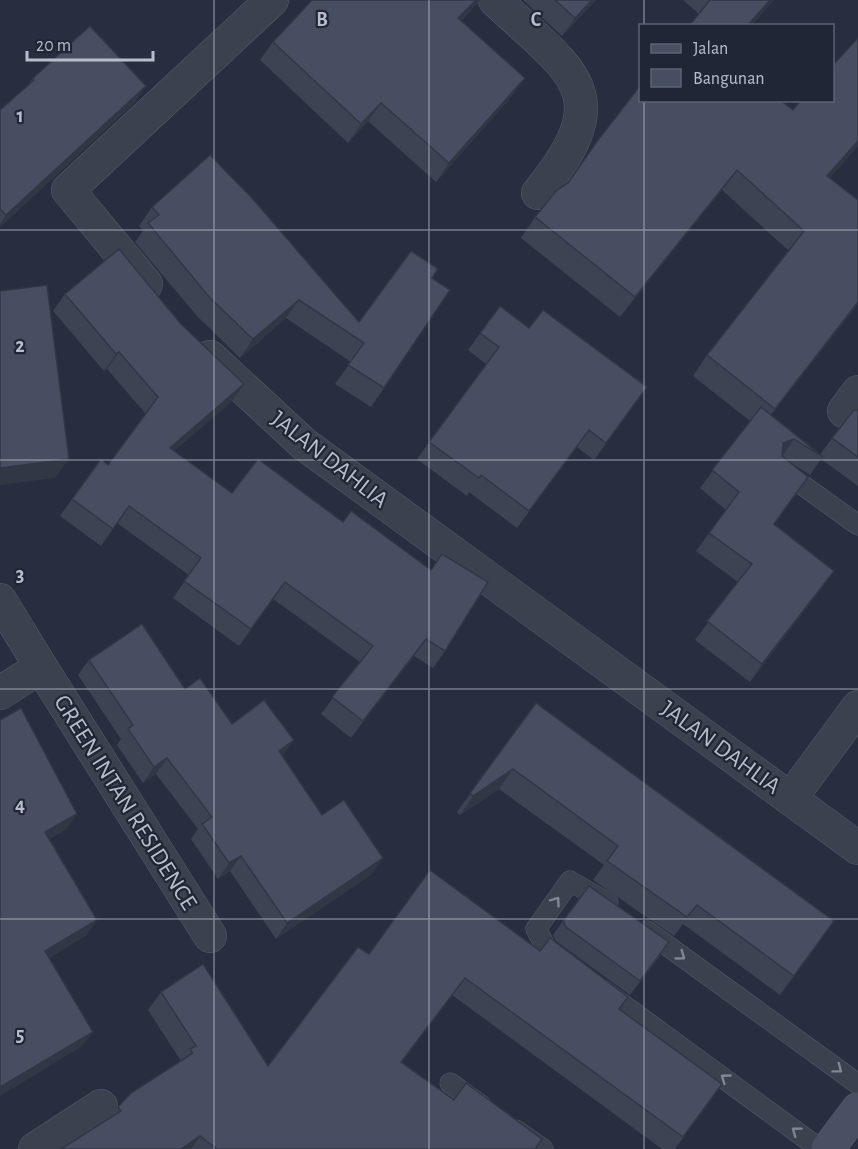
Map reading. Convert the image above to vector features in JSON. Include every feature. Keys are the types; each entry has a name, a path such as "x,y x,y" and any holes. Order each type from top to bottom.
{"street":[{"path":"167,310 68,190 272,0"},
{"path":"495,0 554,56 578,85 583,105 579,131 557,170 538,193"},
{"name":"JALAN DAHLIA","path":"190,336 304,444 858,848"},
{"name":"GREEN INTAN RESIDENCE","path":"0,600 210,936"},
{"name":"GREEN INTAN RESIDENCE","path":"0,693 41,668"},
{"path":"791,798 858,708"},
{"path":"34,1149 101,1107"},
{"path":"828,1149 858,1109"}],"lane":[{"path":"780,469 858,525"},
{"path":"820,1149 547,949 536,929 570,881 600,897 858,1084"},
{"path":"450,1083 543,1149"}],"building":[{"path":"312,0 476,0 458,18 525,78 449,163 381,103 361,124 273,42"},
{"path":"555,0 592,0 575,18"},
{"path":"710,0 770,0 749,24 691,24"},
{"path":"90,26 146,86 6,215 0,209 0,110"},
{"path":"858,38 858,141 827,176 858,200 858,302 775,409 707,355 804,231 737,170 635,297 535,217 557,190 568,183 639,87 639,102 783,102 793,110 799,102 834,102 834,64"},
{"path":"210,155 251,197 359,322 411,251 438,269 432,278 450,290 384,388 348,365 364,343 299,300 253,339 210,298 148,223 159,215 152,207"},
{"path":"119,249 181,324 244,384 170,448 232,493 258,459 343,522 351,511 431,570 442,554 488,582 445,651 426,639 363,721 332,697 373,646 285,582 251,629 184,581 201,558 129,506 113,529 72,499 101,459 108,465 158,397 119,352 116,354 65,294"},
{"path":"47,285 69,459 0,468 0,291"},
{"path":"500,306 529,328 543,310 647,387 606,443 589,430 529,511 481,475 479,478 429,442 499,347 480,333"},
{"path":"761,407 823,457 794,439 783,443 782,456 808,477 774,524 834,571 762,664 707,621 752,564 709,533 739,492 712,470"},
{"path":"854,410 858,410 858,457 832,438"},
{"path":"142,624 185,689 200,678 232,724 264,700 294,740 279,751 322,815 344,800 383,858 287,923 241,856 229,863 202,824 212,817 167,758 154,767 128,729 133,725 89,660"},
{"path":"536,703 834,921 794,976 697,905 687,917 607,861 618,846 513,769 473,796 470,793"},
{"path":"21,708 77,814 45,832 97,920 45,951 93,1032 0,1087 0,720"},
{"path":"430,870 540,951 550,938 628,997 619,1009 722,1084 683,1137 465,978 401,1062 454,1100 466,1083 542,1139 535,1149 217,1149 200,1136 181,1149 61,1149 121,1111 118,1107 131,1093 193,1053 190,1049 196,1046 161,992 203,964 268,1066 358,947 369,954"},
{"path":"589,886 669,942 640,981 566,927 563,921"}]}
